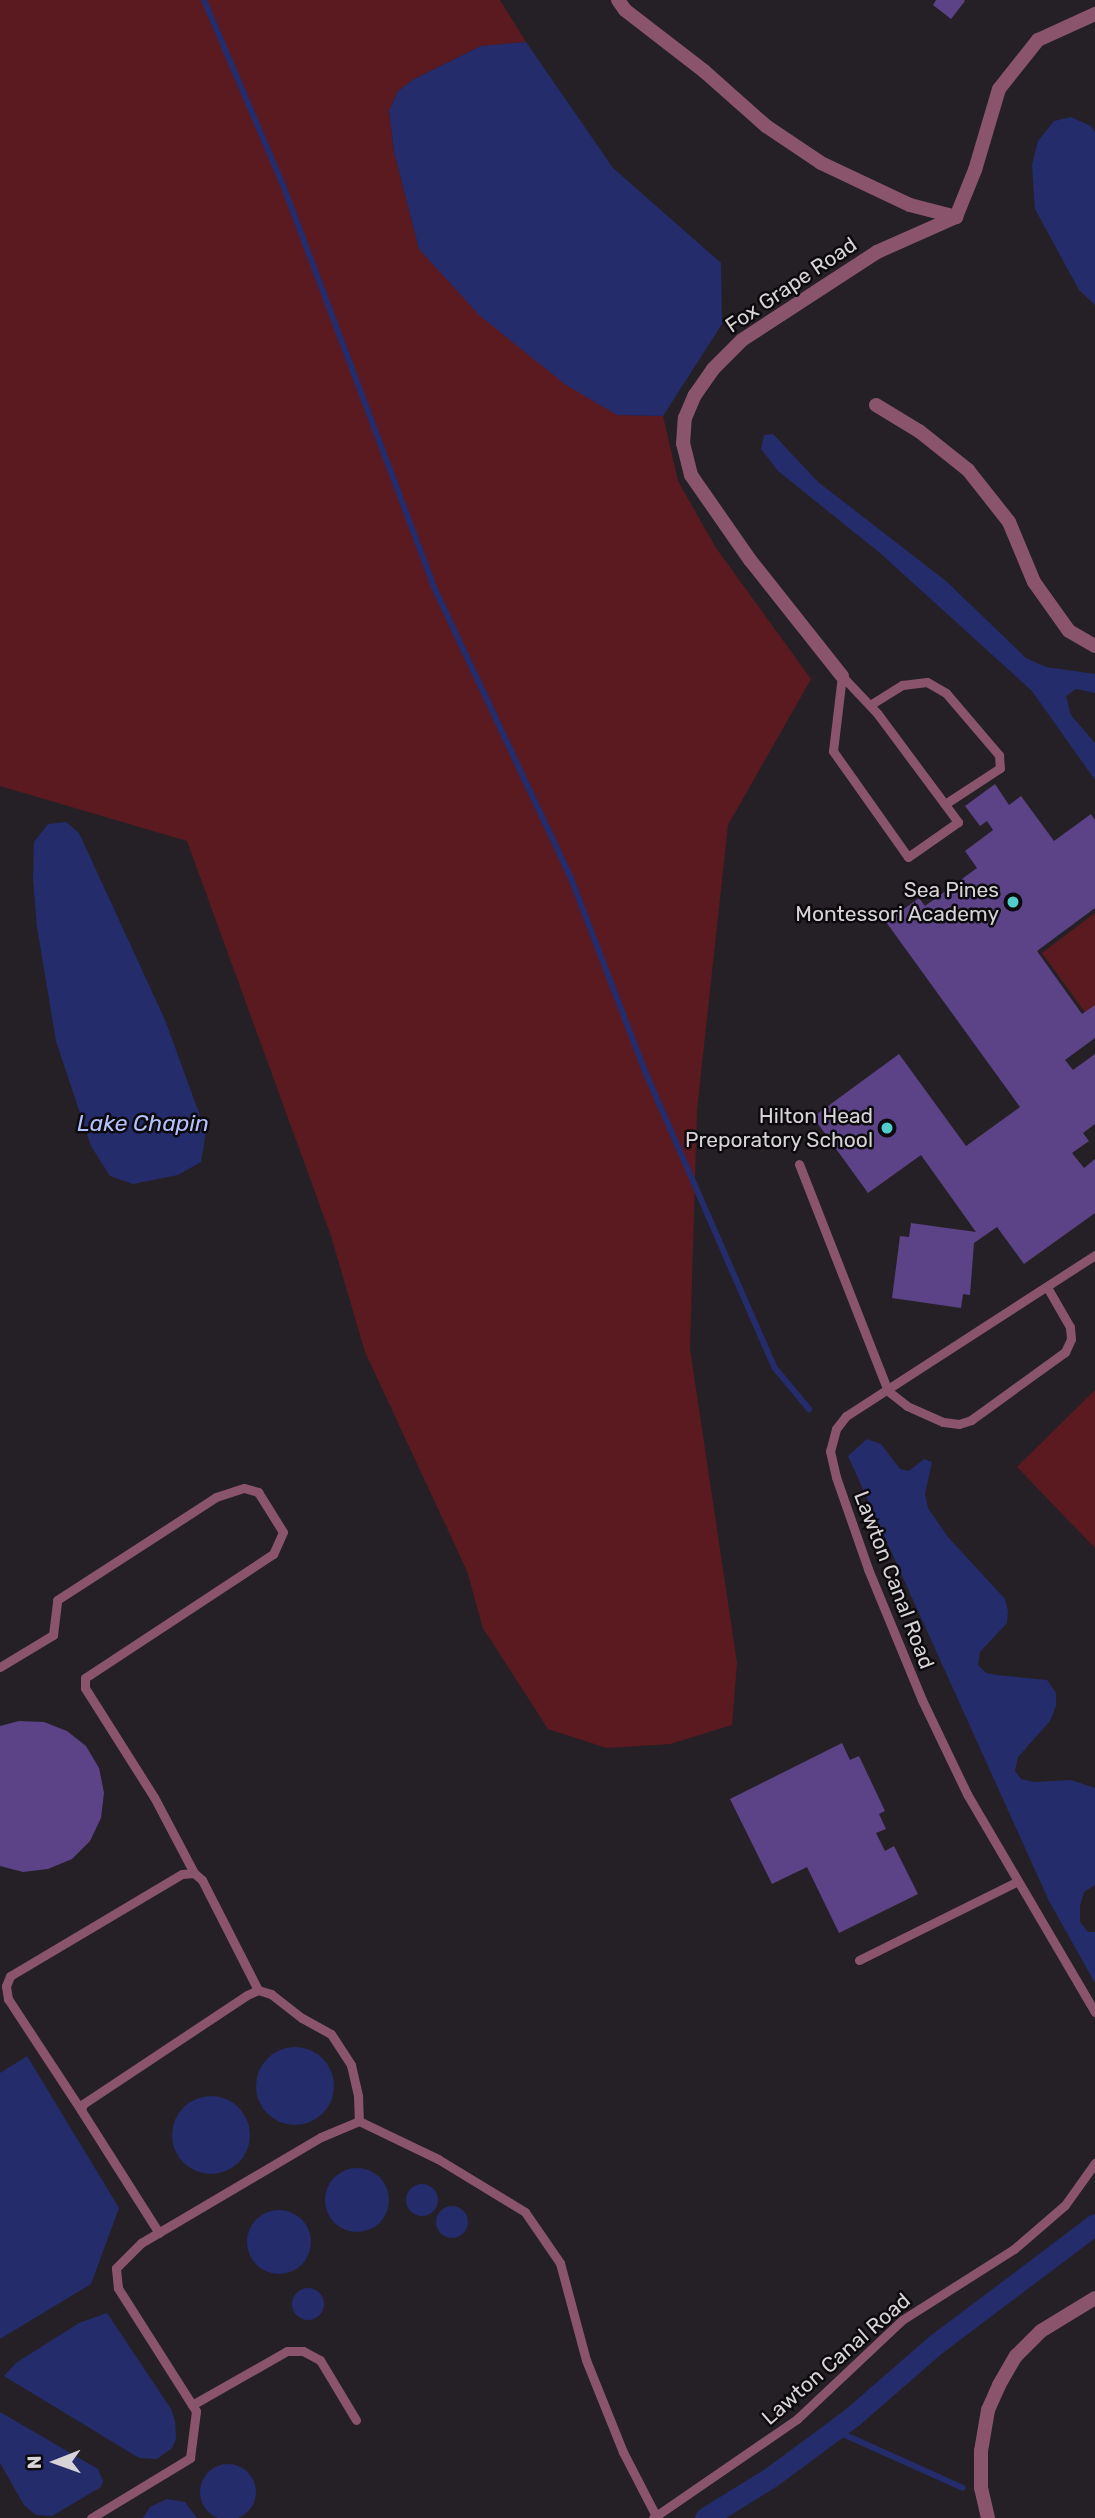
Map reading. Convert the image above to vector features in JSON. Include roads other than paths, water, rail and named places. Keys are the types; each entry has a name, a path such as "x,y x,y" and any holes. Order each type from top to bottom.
{"street":[{"path":"618,0 625,10 704,71 766,126 821,163 911,205 956,217 975,170 999,89 1038,40 1095,14"},
{"name":"Fox Grape Road","path":"842,676 750,560 691,475 683,444 685,418 695,395 713,369 742,340 877,252 956,217"},
{"path":"876,405 919,431 968,470 1009,522 1041,592 1069,631 1095,646"},
{"path":"986,2517 981,2488 981,2451 988,2410 999,2385 1016,2357 1041,2331 1095,2298"}],"lane":[{"path":"842,676 870,705 958,822 908,857 833,751 842,676"},
{"path":"870,705 902,685 927,682 946,693 999,755 1000,768 944,804"},
{"path":"799,1164 888,1391 907,1406 943,1422 959,1424 971,1420 1065,1352 1070,1339 1070,1326 1047,1287"},
{"name":"Lawton Canal Road","path":"1095,1255 846,1416 836,1429 830,1451 836,1477 868,1569 922,1700 967,1794 1016,1882 1095,2012"},
{"path":"0,1667 52,1635 57,1600 216,1497 244,1488 258,1492 283,1532 273,1554 85,1678 85,1688 154,1797 194,1873 202,1880 258,1990 271,1994 302,2018 331,2034 342,2048 351,2065 358,2096 359,2121"},
{"path":"159,2233 8,1999 3,1982 182,1874 194,1873"},
{"path":"859,1960 1016,1882"},
{"path":"81,2110 83,2104 133,2068 258,1990"},
{"path":"91,2518 190,2458 196,2411 118,2288 116,2268 141,2243 321,2137 359,2121 438,2159 525,2212 560,2263 586,2360 623,2452 654,2517"},
{"name":"Lawton Canal Road","path":"654,2517 797,2419 902,2320 1014,2249 1065,2205 1095,2163"},
{"path":"192,2404 287,2350 303,2351 320,2360 356,2420"}],"water":[{"path":"526,42 613,168 721,263 722,324 663,416 617,415 566,385 480,316 419,249 394,152 389,111 398,91 414,79 481,46"},
{"path":"1071,117 1091,126 1095,132 1095,305 1079,290 1035,209 1032,165 1038,141 1054,121"},
{"path":"773,434 818,482 946,581 1026,658 1046,667 1095,674 1095,693 1076,689 1066,696 1071,715 1095,743 1095,780 1032,691 880,553 778,471 761,449 764,435"},
{"name":"Lake Chapin","path":"66,822 79,833 165,1020 206,1132 201,1162 178,1175 133,1184 110,1176 91,1146 56,1041 37,927 33,878 34,842 48,824"},
{"path":"867,1439 881,1444 900,1469 909,1471 924,1459 932,1462 925,1494 928,1508 948,1537 1005,1599 1007,1623 980,1652 978,1665 986,1673 1047,1680 1056,1693 1056,1706 1050,1721 1018,1757 1015,1771 1021,1779 1034,1782 1071,1780 1095,1788 1095,1885 1084,1892 1080,1906 1080,1922 1088,1932 1095,1932 1095,1983 1049,1901 848,1456"},
{"path":"287,2047 303,2047 317,2053 328,2064 334,2078 334,2094 328,2108 317,2119 303,2125 287,2125 273,2119 262,2108 256,2094 256,2078 262,2064 273,2053"},
{"path":"27,2056 119,2208 91,2284 0,2339 0,2073"},
{"path":"203,2096 219,2096 233,2102 244,2113 250,2127 250,2143 244,2157 233,2168 219,2174 203,2174 189,2168 178,2157 172,2143 172,2127 178,2113 189,2102"},
{"path":"351,2168 363,2168 380,2177 387,2188 387,2212 380,2223 363,2232 351,2232 339,2227 330,2218 325,2206 325,2194 330,2182 339,2173"},
{"path":"422,2184 433,2189 438,2200 433,2211 422,2216 411,2211 406,2200 411,2189"},
{"path":"452,2206 463,2211 468,2222 463,2233 452,2238 441,2233 436,2222 441,2211"},
{"path":"279,2210 291,2212 302,2219 309,2230 309,2254 302,2265 291,2272 279,2274 267,2272 256,2265 249,2254 247,2242 249,2230 256,2219 267,2212"},
{"path":"308,2288 319,2293 324,2304 319,2315 308,2320 297,2315 292,2304 297,2293"},
{"path":"107,2313 171,2409 176,2439 172,2448 157,2459 139,2458 4,2376 16,2363 79,2323"},
{"path":"0,2412 98,2469 103,2481 101,2487 52,2516 36,2515 24,2505 0,2463"},
{"path":"222,2464 234,2464 248,2472 256,2486 254,2503 248,2512 234,2520 222,2520 205,2508 200,2498 200,2486 212,2469"},
{"path":"167,2499 185,2502 197,2518 143,2518 150,2507"}],"waterway":[{"path":"204,0 283,185 433,585 572,881 644,1069 774,1367 809,1409"},
{"path":"705,2518 771,2477 852,2417 936,2344 1095,2224"},
{"path":"834,2430 963,2488"}],"place":[{"name":"Sea Pines Montessori Academy","path":"1013,902"},
{"name":"Hilton Head Preporatory School","path":"887,1128"}]}
